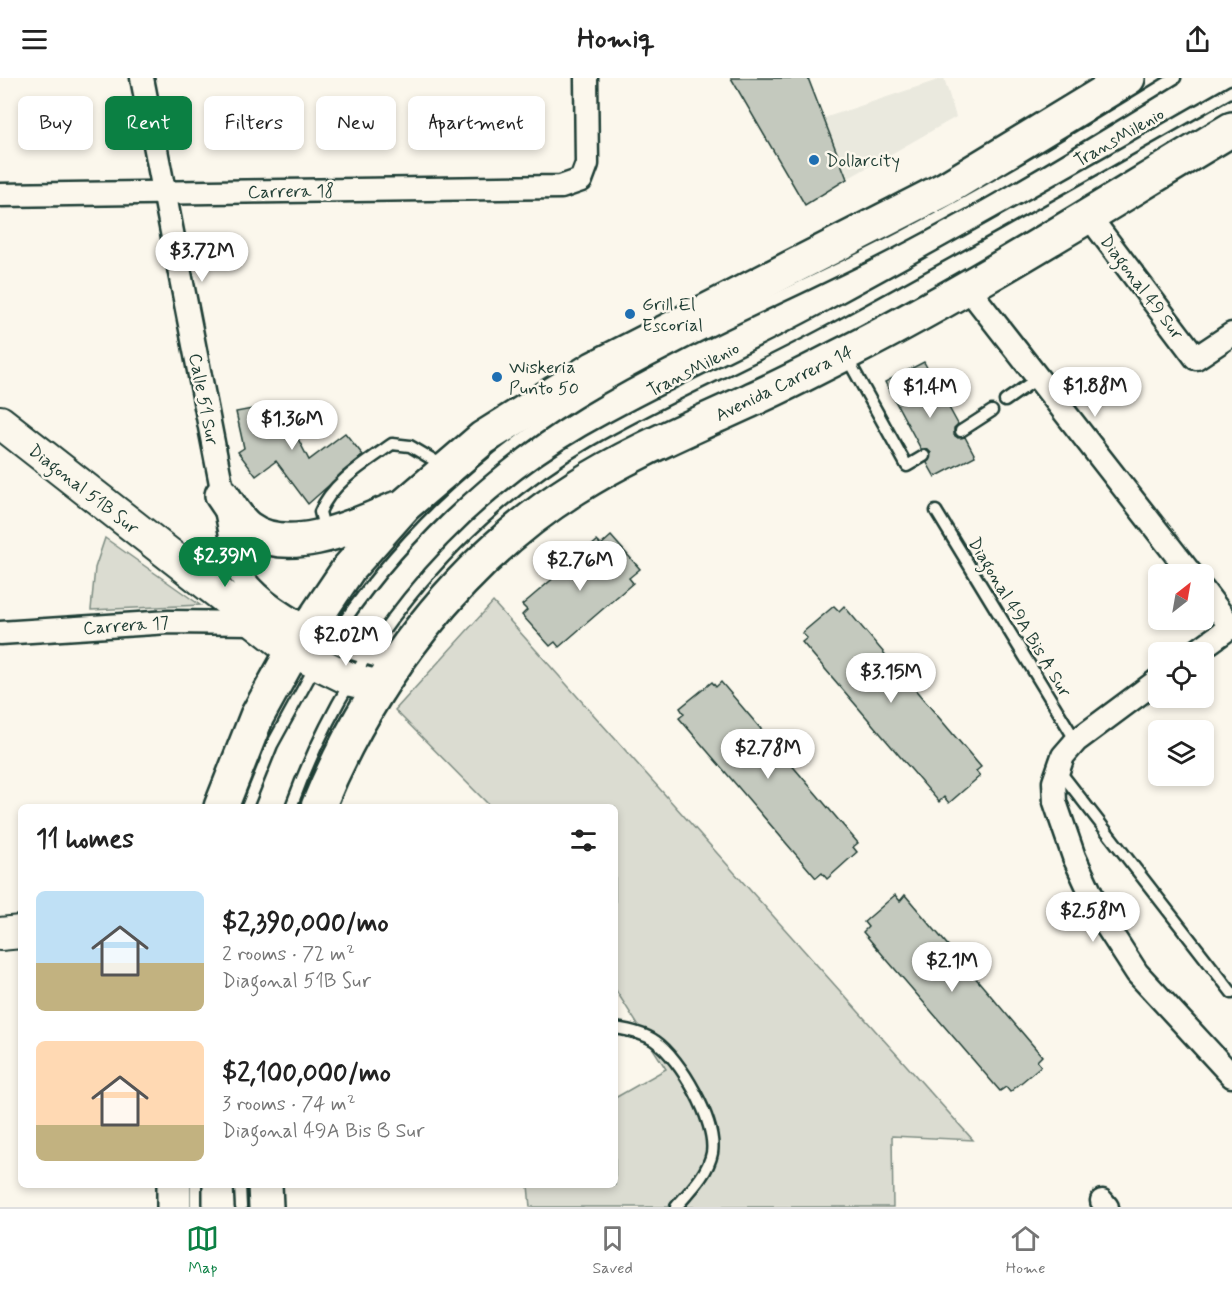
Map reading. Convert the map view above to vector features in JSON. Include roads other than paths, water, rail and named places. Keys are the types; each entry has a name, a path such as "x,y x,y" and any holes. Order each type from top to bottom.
{"main road":[{"path":"222,804 257,716 317,648 349,568 405,505 483,438 593,369 896,216 1119,89"},
{"path":"1088,215 1179,147 1232,115"},
{"name":"Avenida Carrera 14","path":"319,804 349,740 366,684 383,657 432,618 491,554 547,507 633,455 844,354 967,287 1034,250 1232,129"},
{"path":"222,495 240,522 257,534 297,540 327,536 405,505"},
{"path":"174,1188 174,1207"},
{"path":"265,1188 266,1207"}],"street":[{"name":"Calle 51 Sur","path":"142,78 235,564 242,578 279,610 317,648 383,657"},
{"name":"Carrera 18","path":"0,195 561,187 581,180 587,164 586,78"},
{"name":"Diagonal 49 Sur","path":"1088,215 1196,358 1232,334"},
{"path":"967,287 1183,564"},
{"name":"Diagonal 51B Sur","path":"0,422 253,622 317,648 366,684"},
{"path":"1210,642 1232,626 1214,604"},
{"name":"Carrera 17","path":"0,633 170,622 253,622"},
{"path":"1148,687 1076,741 1063,756 1054,782 1055,802 1074,857 1104,922 1137,973 1156,996 1232,1076"},
{"path":"0,934 18,932"}],"lane":[{"name":"TransMilenio","path":"248,804 272,745 317,648 401,551 472,481 540,427 578,402 668,352 873,252 977,196 1119,89 1175,78"},
{"name":"TransMilenio","path":"383,657 440,560 474,525 548,467 662,402 781,343 933,261 1232,91"},
{"path":"844,354 907,466 924,456"},
{"path":"1005,401 1038,378"},
{"path":"961,431 992,411"},
{"path":"327,536 320,512 328,497 366,462 392,444 410,446 447,468"},
{"name":"Diagonal 49A Bis A Sur","path":"936,511 1076,741"},
{"path":"292,804 303,773 366,684"},
{"path":"1058,768 1232,993"},
{"path":"618,1029 654,1040 675,1059 707,1118 712,1153 699,1182 676,1207"},
{"path":"196,1188 196,1207"},
{"path":"240,1188 241,1207"}],"place":[{"name":"Dollarcity","path":"814,160"},
{"name":"Grill El Escorial","path":"630,314"},
{"name":"Wiskeria Punto 50","path":"497,377"}]}
